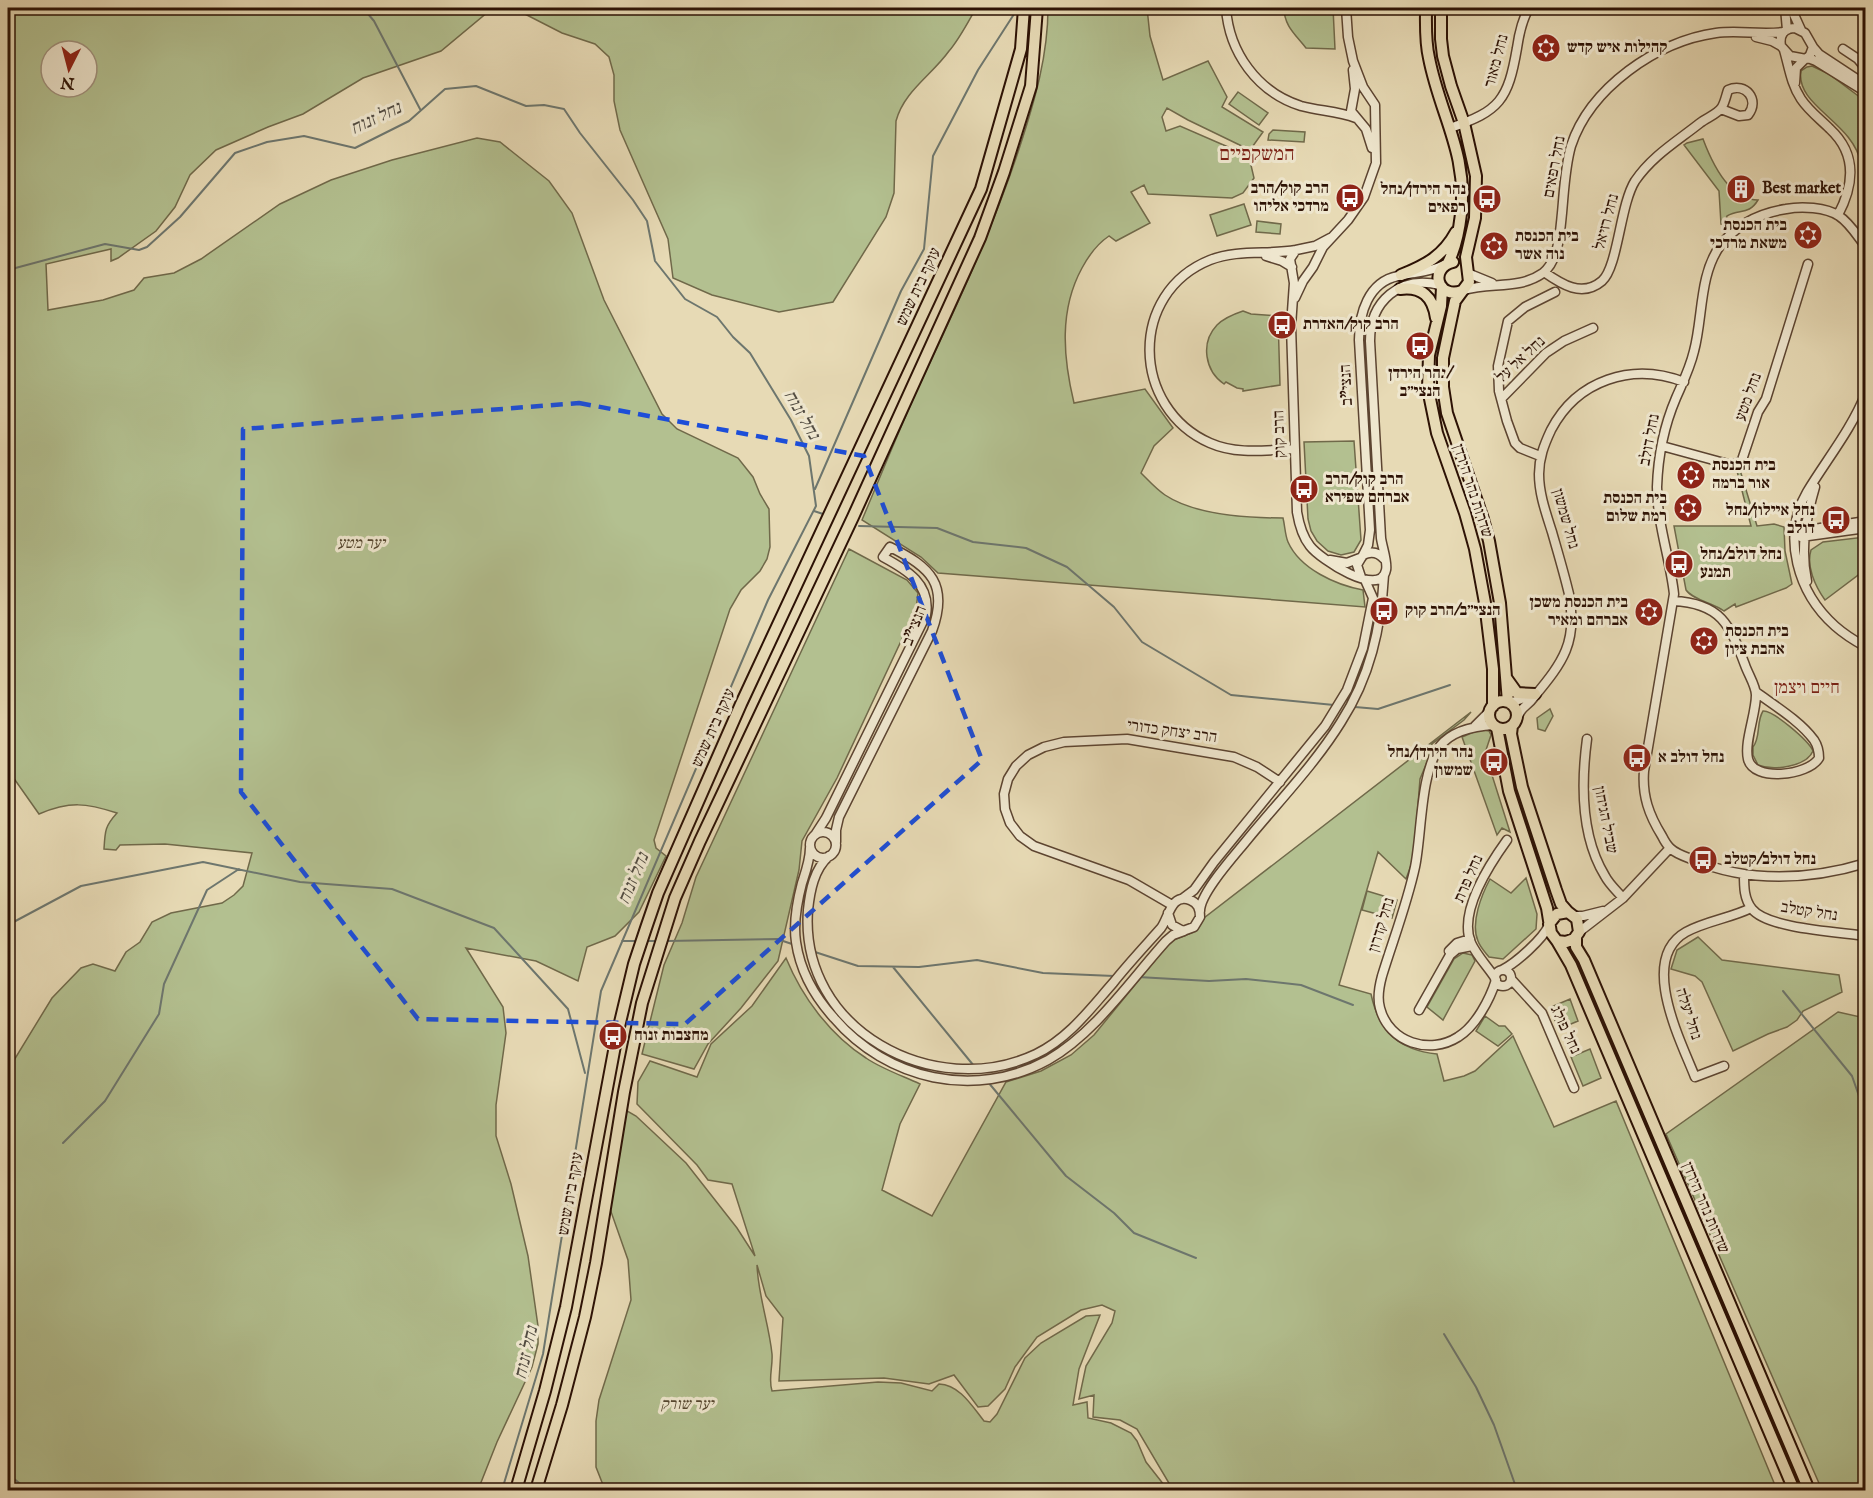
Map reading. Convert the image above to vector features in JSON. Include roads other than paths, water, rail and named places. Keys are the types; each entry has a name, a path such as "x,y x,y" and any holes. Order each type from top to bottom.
{"main road":[{"name":"עוקף בית שמש","path":"516,1491 566,1307 617,1035 634,964 649,919 658,893 741,704 981,189 1021,50 1024,8"},
{"path":"536,1491 585,1317 624,1092 642,1003 675,898 980,238 1031,86 1038,8"},
{"path":"1426,8 1426,42 1429,59 1450,128 1462,179 1456,244 1439,273 1441,286 1450,293 1463,290 1469,282 1466,257 1475,218 1477,190 1475,164 1445,63 1441,39 1441,8"},
{"path":"1401,275 1425,266 1437,258 1452,239 1460,217"},
{"path":"1446,264 1458,262 1469,272"},
{"name":"שדרות נהר הירדן","path":"1441,286 1441,306 1427,370 1429,403 1475,549 1485,603 1493,669 1491,709"},
{"path":"1400,289 1414,289 1429,297 1434,306 1436,321"},
{"name":"שדרות נהר הירדן","path":"1463,290 1455,301 1446,339 1442,371 1444,398 1489,541 1500,603 1509,702"},
{"path":"1505,673 1517,693 1536,693"},
{"path":"1500,701 1509,702 1516,710 1511,734 1525,796 1559,897 1579,921 1577,934 1566,942 1557,940 1551,933 1543,894 1509,791 1495,727 1489,718 1491,709 1500,701"},
{"path":"1495,727 1504,729 1514,722"},
{"path":"1549,925 1557,914 1571,914"},
{"name":"שדרות נהר הירדן","path":"1577,934 1579,954 1584,960 1809,1491"},
{"name":"שדרות נהר הירדן","path":"1557,940 1571,965 1794,1491"}],"street":[{"path":"1226,8 1227,24 1232,40 1244,62 1256,78 1278,96 1296,104 1367,120 1375,112 1376,105 1363,87 1353,61 1348,37 1346,8"},
{"name":"נחל מאור","path":"1450,128 1488,112 1503,98 1509,87 1520,31 1528,8"},
{"path":"1785,8 1785,31 1781,38 1788,72 1796,89 1812,112 1841,141 1848,154 1851,165 1850,186 1838,215 1866,247"},
{"path":"1791,8 1801,30 1810,38 1819,54 1866,85"},
{"path":"1785,31 1791,28 1801,30"},
{"name":"נחל רפאים","path":"1544,272 1554,255 1560,236 1571,147 1588,112 1604,94 1644,60 1689,39 1732,32 1785,31"},
{"name":"נחל רפאים","path":"1732,32 1764,38 1783,48"},
{"path":"1796,89 1795,72 1813,47"},
{"path":"1783,48 1790,56 1816,61 1866,92"},
{"path":"1843,49 1858,59 1866,69"},
{"path":"1353,61 1352,111 1358,119"},
{"path":"1317,109 1333,108 1353,102 1361,96 1372,99"},
{"name":"נחל רזיאל","path":"1544,272 1563,285 1579,289 1602,281 1611,264 1623,212 1634,183 1655,157 1721,110"},
{"name":"הרב קוק","path":"1293,304 1301,283 1321,249 1360,204 1368,189 1377,155 1375,112"},
{"name":"הרב קוק","path":"1358,119 1371,141 1374,171"},
{"name":"נחל דולב","path":"1670,848 1649,812 1643,784 1673,601 1672,571 1660,521 1658,502 1662,446 1666,425 1684,382 1698,337 1709,271 1719,248 1752,219 1771,212 1788,208 1811,208 1838,215"},
{"name":"הרב קוק","path":"1257,253 1316,246 1330,238"},
{"path":"1292,267 1291,257 1300,249 1312,253 1312,267 1299,272 1282,261 1257,253 1230,255 1201,265 1177,283 1162,302 1151,329 1149,356 1160,395 1169,410 1191,432 1220,447 1242,451 1295,449"},
{"name":"הנצי\"ב","path":"1361,557 1368,545 1370,530 1359,340 1360,319 1372,291 1391,277 1428,272 1446,264"},
{"name":"נחל מטע","path":"1662,446 1728,464 1736,464 1742,460 1758,412 1766,399 1808,264"},
{"name":"הרב קוק","path":"1292,267 1291,326 1299,527 1310,547 1319,555 1331,564 1363,578"},
{"path":"1469,272 1495,285"},
{"path":"1463,290 1495,285 1511,286 1544,272"},
{"path":"1400,289 1416,284 1441,286"},
{"name":"הנצי\"ב","path":"1384,559 1370,332 1373,315 1381,301 1400,289"},
{"path":"1540,456 1520,448 1515,443 1507,421 1498,381 1498,366 1508,321 1525,307 1555,292"},
{"name":"נחל אל על","path":"1502,398 1546,353 1564,341 1593,328"},
{"name":"נחל שמשון","path":"1514,722 1521,708 1533,699 1557,670 1569,644 1572,611 1541,494 1540,456 1562,413 1577,395 1595,384 1635,373 1665,375 1684,382"},
{"path":"1866,393 1847,432 1808,492 1799,511 1794,536 1796,561 1801,578 1814,601 1834,625 1866,647"},
{"path":"1810,593 1803,560 1809,508 1818,479"},
{"path":"1794,536 1866,521"},
{"path":"1805,533 1866,528"},
{"name":"הנצי\"ב","path":"815,835 826,818 926,615 927,598 921,585 910,573 883,557 890,547 926,570 937,586 939,606 932,631 839,817 836,842"},
{"path":"1319,555 1341,563 1351,563 1361,557 1374,552 1384,559 1387,566 1384,575 1382,611 1368,670 1349,710 1325,744 1203,898 1198,924 1192,929 1173,935 1166,941 1087,1032 1068,1048 1023,1071 974,1080 949,1080 925,1076 902,1069 881,1058 854,1039 827,1010 810,983 796,941 795,917 810,857 810,842 815,835 826,833 836,842 835,850 817,872 811,892 808,913 810,947 823,984 845,1015 870,1038 903,1058 925,1065 971,1070 994,1068 1038,1053 1059,1040 1077,1024 1161,928 1170,909 1194,891 1214,862 1325,726 1353,676 1365,641 1373,598 1358,568 1361,557"},
{"path":"1363,578 1375,581 1384,575"},
{"path":"1673,601 1696,603 1706,607 1723,619 1734,637 1756,692 1747,755 1752,767 1759,772 1786,773 1804,771 1812,766 1819,758 1819,750 1814,741 1756,692"},
{"name":"נחל שמשון","path":"1509,702 1536,693"},
{"path":"1754,709 1763,701 1770,702"},
{"name":"נחל קדרון","path":"1491,709 1471,728 1442,743 1431,762 1415,866 1382,976 1379,1002 1383,1015 1394,1031 1412,1043 1427,1047 1449,1042 1465,1032 1488,999 1498,974"},
{"name":"נחל קדרון","path":"1471,728 1495,727"},
{"name":"הרב יצחק כדורי","path":"1170,909 1129,880 1044,850 1020,836 1010,823 1005,801 1008,780 1016,766 1028,755 1044,747 1064,742 1127,739 1234,757 1257,766 1280,782"},
{"name":"שביל הגיחון","path":"1587,739 1583,785 1587,823 1601,868 1606,878 1623,898"},
{"name":"נחל פרת","path":"1471,943 1469,920 1472,902 1507,840"},
{"path":"810,848 818,857 829,856"},
{"path":"1577,934 1623,898 1670,848 1679,854 1719,869 1744,874 1801,876 1866,863"},
{"path":"1744,874 1744,891 1751,908"},
{"path":"1181,899 1193,902 1200,912"},
{"name":"נחל קטלב","path":"1751,908 1761,917 1777,923 1866,936"},
{"name":"נחל יעלה","path":"1724,1066 1695,1077 1666,998 1663,977 1665,963 1674,944 1686,932 1751,908"},
{"path":"1170,909 1169,921 1173,927 1185,931"},
{"path":"1571,914 1595,914 1610,909"},
{"path":"1498,974 1515,962 1549,925"},
{"path":"1529,948 1544,940 1557,940"},
{"path":"1419,1010 1443,965 1454,950 1471,943 1486,965 1498,974 1499,984 1508,981"},
{"path":"1508,981 1515,962"},
{"path":"1498,974 1508,971 1508,981"},
{"name":"נחל קדרון","path":"1488,999 1508,981"},
{"name":"נחל פולג","path":"1508,981 1532,1000 1542,1013 1574,1088"}],"waterway":[{"path":"363,8 374,21 420,109"},
{"path":"815,489 901,291 924,249 933,156 978,70 1018,8"},
{"name":"נחל זנוח","path":"8,270 105,244 139,250 147,247 180,217 235,153 267,142 304,136 355,148 409,121 445,89 476,86 526,106 544,105 564,109 647,221 655,261 685,299 717,317 750,353 791,420 809,456 816,506 768,600 601,991 543,1354 502,1490"},
{"path":"814,511 823,514"},
{"path":"859,526 937,528 973,542 1026,548 1067,567 1114,607 1142,642 1231,695 1334,705"},
{"path":"1355,707 1378,709 1450,685"},
{"path":"8,925 81,886 203,862 300,882 392,889 494,928 568,1009 585,1073"},
{"path":"63,1143 105,1101 159,1014 164,984 207,890 239,869"},
{"path":"667,941 777,939 792,944"},
{"path":"622,941 637,941"},
{"path":"646,941 658,941"},
{"path":"815,952 858,966 919,967 977,960 1043,973 1114,976"},
{"path":"893,967 974,1066"},
{"path":"1138,977 1209,981 1246,979 1301,985 1353,1005"},
{"path":"1783,991 1852,1076 1866,1116"},
{"path":"988,1082 1066,1176 1114,1213 1134,1233 1196,1258"},
{"path":"1444,1334 1476,1387 1494,1425 1517,1490"},
{"path":"8,1474 28,1490"}],"place":[{"name":"קהילות איש קדש","path":"1546,48"},
{"name":"Best market","path":"1741,189"},
{"name":"הרב קוק/הרב מרדכי אליהו","path":"1350,198"},
{"name":"נהר הירדן/נחל רפאים","path":"1487,199"},
{"name":"בית הכנסת משאת מרדכי","path":"1808,235"},
{"name":"בית הכנסת נוה אשר","path":"1494,246"},
{"name":"הרב קוק/האדרת","path":"1282,325"},
{"name":"נהר הירדן/ הנצי״ב","path":"1420,346"},
{"name":"בית הכנסת אור ברמה","path":"1691,475"},
{"name":"הרב קוק/הרב אברהם שפירא","path":"1304,489"},
{"name":"בית הכנסת רמת שלום","path":"1688,508"},
{"name":"נחל איילון/נחל דולב","path":"1836,520"},
{"name":"נחל דולב/נחל תמנע","path":"1679,564"},
{"name":"הנצי״ב/הרב קוק","path":"1384,611"},
{"name":"בית הכנסת משכן אברהם ומאיר","path":"1649,612"},
{"name":"בית הכנסת אהבת ציון","path":"1704,641"},
{"name":"נחל דולב א","path":"1637,758"},
{"name":"נהר הירדן/נחל שמשון","path":"1494,762"},
{"name":"נחל דולב/קטלב","path":"1703,860"},
{"name":"מחצבות זנוח","path":"613,1036"}],"district":[{"name":"המשקפיים","path":"1257,154"},
{"name":"חיים ויצמן","path":"1807,688"}],"park label":[{"name":"יער מטע","path":"361,544"},
{"name":"יער שורק","path":"687,1405"}]}
